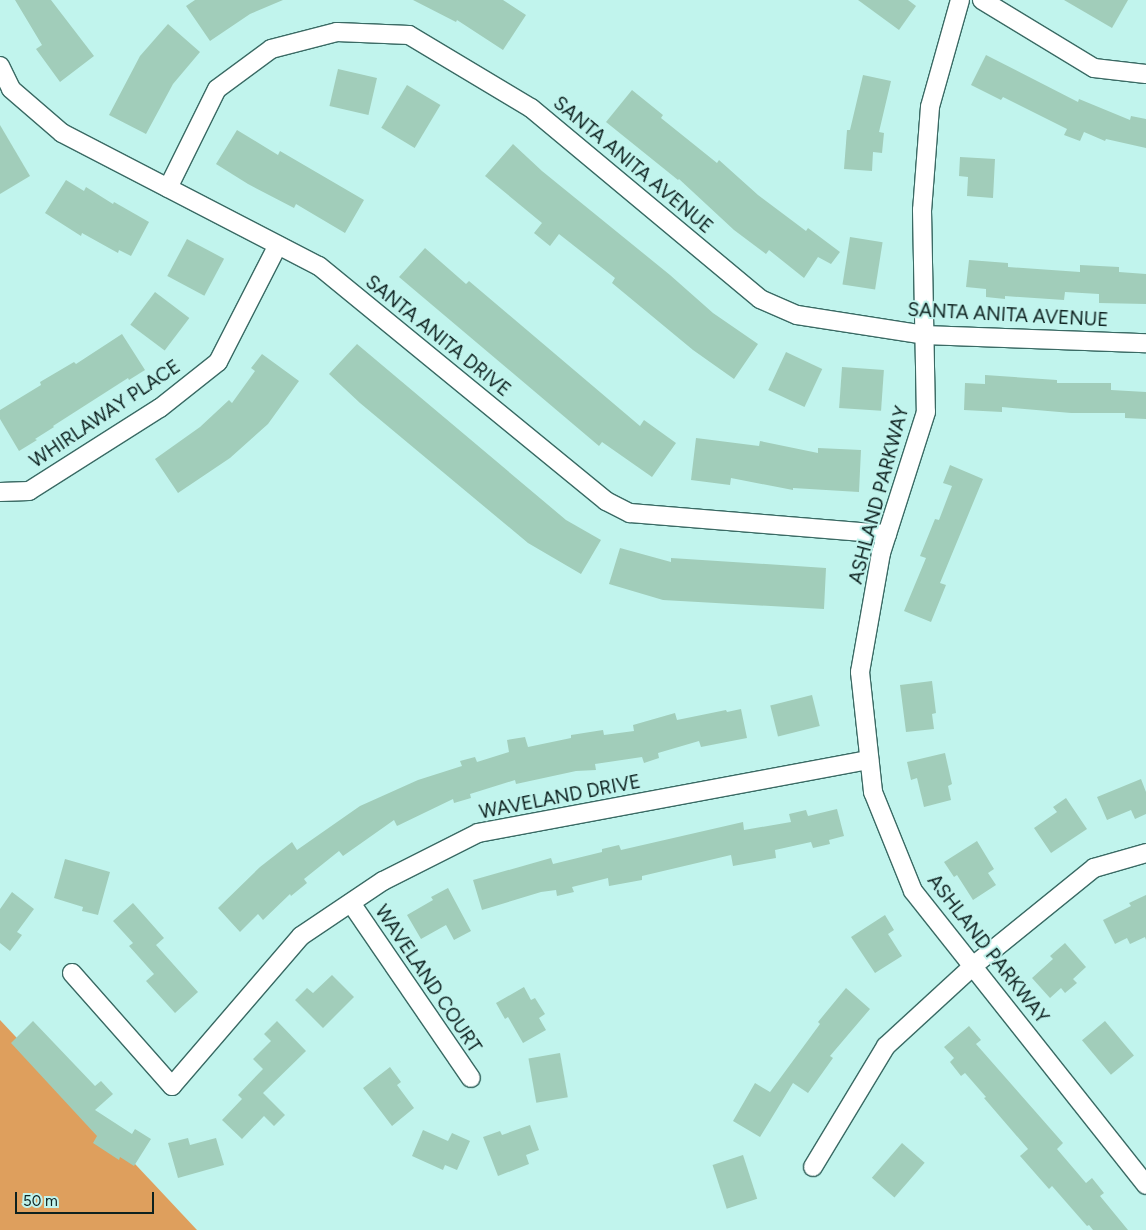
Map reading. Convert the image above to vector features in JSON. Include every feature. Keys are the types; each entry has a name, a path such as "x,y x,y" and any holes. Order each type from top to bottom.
{"street":[{"name":"ASHLAND PARKWAY","path":"960,0 930,107 922,210 926,412 881,553 860,672 873,792 913,891 1146,1185"},
{"path":"982,0 1094,68 1146,74"},
{"name":"SANTA ANITA AVENUE","path":"168,188 217,89 271,49 337,32 409,35 532,108 760,299 797,315 924,335 1146,343"},
{"name":"SANTA ANITA DRIVE","path":"0,66 6,92 62,133 319,266 606,501 630,513 887,534"},
{"name":"WHIRLAWAY PLACE","path":"0,492 29,490 160,408 218,362 278,245"},
{"name":"WAVELAND DRIVE","path":"72,973 172,1086 300,936 383,881 478,833 870,760"},
{"path":"813,1167 886,1046 973,966 1094,868 1146,853"},
{"name":"WAVELAND COURT","path":"350,903 471,1078"}],"shaded area":[{"path":"0,1020 197,1230 0,1230"}],"building":[{"path":"15,0 51,0 94,56 60,82 36,49 42,45"},
{"path":"195,0 283,0 250,14 210,41 186,6"},
{"path":"413,0 503,0 526,15 503,50 457,20 456,22"},
{"path":"858,0 908,0 916,6 899,30"},
{"path":"1064,0 1128,0 1112,28"},
{"path":"168,24 200,52 173,84 146,134 109,115 140,56"},
{"path":"986,55 1078,102 1079,99 1130,120 1131,116 1146,119 1146,148 1106,139 1105,141 1084,132 1080,141 1064,135 1067,129 1003,97 1001,100 971,85"},
{"path":"338,69 377,78 368,115 329,106"},
{"path":"863,75 891,81 879,132 884,133 882,153 873,152 872,171 844,169 847,130 850,130"},
{"path":"407,85 440,105 415,148 381,128"},
{"path":"632,90 663,115 661,118 717,163 719,160 758,195 806,231 808,228 840,252 831,264 818,257 804,278 769,250 766,254 734,230 679,179 606,122"},
{"path":"0,125 30,176 0,194"},
{"path":"237,130 278,155 280,151 364,200 345,233 296,204 294,208 248,184 216,164"},
{"path":"513,144 542,171 670,275 713,313 758,344 734,379 693,350 612,283 615,278 559,234 550,246 534,233 542,223 485,176"},
{"path":"960,157 995,159 993,198 967,196 968,177 959,176"},
{"path":"66,180 84,191 86,187 113,204 114,202 149,222 131,256 119,250 118,253 82,233 81,236 45,213"},
{"path":"850,237 883,242 875,290 842,284"},
{"path":"187,239 224,259 204,296 167,276"},
{"path":"425,248 466,284 469,281 640,426 644,420 676,443 652,477 602,442 599,446 399,277"},
{"path":"969,260 1008,263 1008,267 1080,272 1080,265 1119,267 1119,272 1146,274 1146,304 1099,303 1099,294 1065,292 1064,300 1005,296 1005,299 986,297 986,289 966,287"},
{"path":"155,292 189,318 165,351 130,325"},
{"path":"122,334 145,370 129,380 128,378 53,426 35,439 37,440 19,451 0,419 0,410 41,385 40,382 74,362 76,364"},
{"path":"357,344 566,520 601,540 581,574 528,543 360,403 329,374"},
{"path":"786,352 822,369 805,407 768,390"},
{"path":"262,354 299,381 268,424 230,458 178,493 155,459 200,427 229,400 232,403 255,371 251,368"},
{"path":"842,367 884,370 881,411 839,408"},
{"path":"985,375 1057,380 1057,383 1111,383 1111,390 1146,392 1146,419 1125,418 1125,413 1071,413 1002,407 1002,412 964,410 965,383 985,384"},
{"path":"696,438 759,446 760,441 818,453 818,448 861,450 859,492 793,488 793,490 731,478 730,485 691,480"},
{"path":"950,465 983,479 940,583 946,585 931,622 904,611 926,558 920,556 935,519 939,520 952,486 943,483"},
{"path":"620,548 671,562 671,558 826,568 824,609 663,600 609,584"},
{"path":"932,681 936,713 932,714 934,729 906,732 900,685"},
{"path":"812,695 820,726 778,736 770,705"},
{"path":"741,709 747,738 701,747 699,741 658,753 659,758 644,763 642,757 595,764 596,770 576,771 516,784 515,780 470,794 471,798 454,803 453,799 397,826 394,820 343,856 339,851 304,879 307,883 291,896 290,894 263,920 258,914 240,932 218,908 260,867 292,842 297,850 360,806 418,780 462,766 460,761 475,757 477,762 509,752 507,740 525,737 528,747 571,738 571,735 603,730 604,735 634,731 633,725 675,713 677,720 726,710 727,712"},
{"path":"945,753 952,784 948,786 951,800 924,807 917,778 911,780 907,762"},
{"path":"1141,779 1146,792 1146,814 1135,819 1131,810 1107,820 1097,797"},
{"path":"1066,798 1087,829 1051,853 1034,828 1057,812 1053,807"},
{"path":"837,809 844,836 829,840 830,844 813,848 811,842 775,850 776,858 733,866 731,855 642,876 642,880 609,886 608,878 572,887 574,892 557,896 556,890 541,892 482,910 473,880 551,858 553,864 602,852 602,849 619,845 621,850 743,822 744,830 791,822 789,814 806,810 808,816"},
{"path":"977,841 994,869 988,873 996,885 973,900 957,875 954,877 944,862"},
{"path":"65,859 110,872 98,915 82,911 83,907 54,898"},
{"path":"448,888 471,931 454,940 446,925 421,939 407,915 433,900 431,897"},
{"path":"12,892 34,909 17,932 22,935 10,951 0,943 0,909"},
{"path":"1146,895 1146,940 1145,937 1130,944 1127,938 1115,944 1103,920 1131,906 1129,903"},
{"path":"133,903 164,938 156,945 198,992 175,1013 146,981 154,974 129,946 133,943 113,921"},
{"path":"885,915 894,930 888,934 902,956 875,973 851,937"},
{"path":"1065,943 1086,967 1073,979 1077,983 1065,993 1061,988 1050,998 1032,978 1053,959 1050,956"},
{"path":"332,975 354,997 323,1028 295,1000 307,988 313,993"},
{"path":"524,987 531,1000 535,998 545,1014 539,1018 546,1030 523,1043 508,1017 505,1019 496,1003"},
{"path":"846,988 870,1009 830,1056 833,1058 808,1093 793,1083 760,1137 733,1121 755,1083 770,1092 820,1024 818,1022"},
{"path":"33,1021 95,1086 101,1081 113,1094 95,1110 132,1134 135,1129 151,1139 134,1166 120,1157 119,1160 93,1143 97,1136 11,1043"},
{"path":"277,1021 306,1051 263,1093 285,1115 274,1126 264,1116 242,1139 222,1120 242,1099 238,1095 263,1069 253,1059 271,1041 264,1034"},
{"path":"1105,1021 1134,1055 1111,1075 1082,1040"},
{"path":"969,1026 981,1040 976,1044 1063,1143 1057,1149 1086,1183 1092,1178 1104,1193 1100,1196 1128,1230 1093,1230 1089,1225 1087,1226 1052,1186 1049,1189 1020,1156 1028,1149 965,1073 961,1076 950,1062 954,1058 944,1047"},
{"path":"560,1053 568,1097 536,1103 528,1059"},
{"path":"390,1067 401,1082 397,1085 414,1108 392,1126 363,1088"},
{"path":"530,1125 539,1150 526,1155 529,1164 498,1176 483,1137 500,1131 502,1135"},
{"path":"423,1130 448,1141 452,1133 470,1141 457,1170 445,1165 443,1170 412,1156"},
{"path":"188,1138 190,1145 216,1138 224,1165 178,1178 168,1143"},
{"path":"902,1143 925,1163 894,1197 872,1178"},
{"path":"743,1155 757,1199 727,1209 713,1165"}]}
